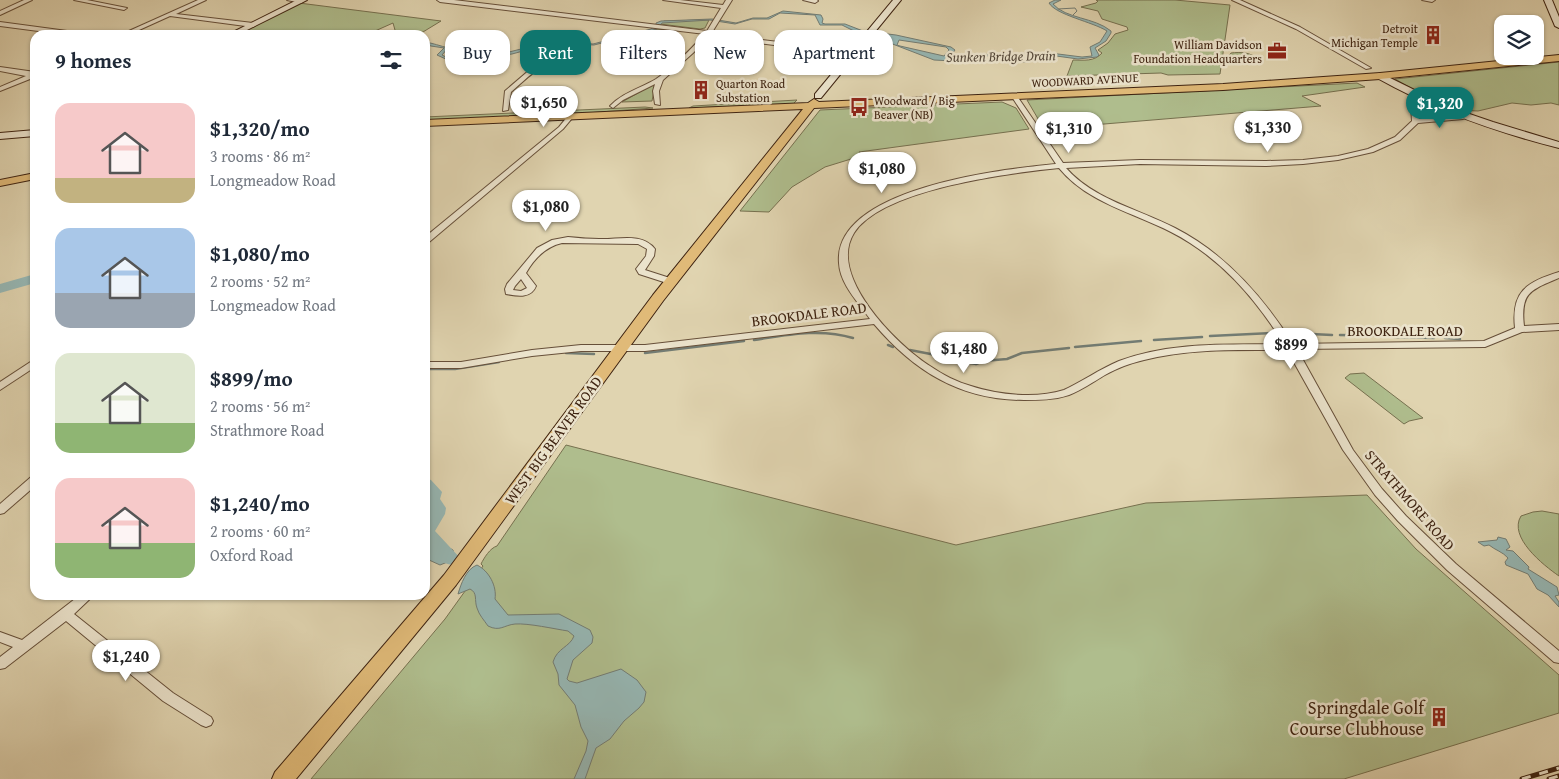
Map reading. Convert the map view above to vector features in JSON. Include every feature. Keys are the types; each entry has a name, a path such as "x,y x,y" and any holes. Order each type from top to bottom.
{"main road":[{"path":"1544,51 1559,49"},
{"name":"WOODWARD AVENUE","path":"1182,85 1230,78 1407,65 1494,56"},
{"name":"WOODWARD AVENUE","path":"430,114 505,110 683,112 811,106 1013,92 1182,85 1239,86 1380,76 1559,58"},
{"path":"1446,61 1447,65 1458,68"},
{"path":"1407,65 1418,69 1418,72"},
{"path":"1230,78 1229,82 1239,86"},
{"path":"430,123 570,117 612,110 658,109 660,106 658,104 884,93 974,94"},
{"name":"WEST BIG BEAVER ROAD","path":"283,779 450,580 670,281 818,96"},
{"path":"683,112 681,108 684,106 748,103 759,99"},
{"path":"0,173 30,167"},
{"path":"0,183 30,177"}],"street":[{"path":"0,13 29,0"},
{"path":"77,0 124,8"},
{"path":"134,30 203,0"},
{"path":"290,0 302,1"},
{"path":"440,0 695,32"},
{"path":"500,8 511,0"},
{"path":"666,0 724,6"},
{"path":"711,30 729,0"},
{"path":"806,0 814,1"},
{"path":"872,30 897,0"},
{"path":"1235,0 1298,28 1368,68"},
{"path":"1425,0 1432,0"},
{"path":"1548,0 1559,26"},
{"path":"242,30 302,1"},
{"path":"170,14 253,25"},
{"path":"0,24 45,30"},
{"path":"612,110 621,99 660,79 695,46"},
{"path":"0,69 30,73"},
{"path":"505,110 508,91 527,75"},
{"path":"818,96 836,75"},
{"path":"0,89 30,76"},
{"path":"1380,76 1418,98 1463,117 1559,145"},
{"path":"658,104 656,91 660,79"},
{"name":"STRATHMORE ROAD","path":"1013,92 1061,166 1085,188 1174,230 1222,262 1250,291 1291,346 1351,456 1381,494 1410,527 1449,566 1559,658"},
{"path":"1416,121 1414,105 1418,98"},
{"path":"430,236 561,128 570,117"},
{"path":"876,321 848,278 843,266 843,250 846,238 858,222 886,205 924,191 984,177 1061,166 1147,162 1270,164 1328,159 1360,153 1394,141 1404,135 1416,121 1463,117"},
{"path":"0,136 30,134"},
{"path":"521,274 523,268 538,251 558,240 634,241 645,244 651,249 650,256 640,269 642,272 670,281"},
{"path":"1520,329 1517,310 1520,298 1537,284 1559,275"},
{"name":"BROOKDALE ROAD","path":"430,365 460,365 532,353 581,348 620,348 703,342 876,321 907,354 934,375 975,391 1010,398 1060,395 1074,390 1113,367 1152,354 1198,348 1485,344 1520,329 1559,327"},
{"path":"0,387 30,366"},
{"path":"0,510 30,484"},
{"path":"0,664 82,600"},
{"path":"66,614 168,697 206,721"},
{"path":"0,637 23,646"}],"green space":[{"path":"1096,0 1175,0 1230,5 1220,74 1168,75 1161,73 1067,76 1073,60 1096,58 1102,53 1098,50 1108,43 1115,34 1128,30 1127,27 1102,19 1098,11 1081,7 1096,3 1098,1"},
{"path":"299,3 441,21 426,30 395,30 393,23 377,30 245,30"},
{"path":"709,20 705,28 700,29 660,24 664,21"},
{"path":"1231,53 1249,54 1258,60 1251,63 1235,61 1228,57"},
{"path":"1559,62 1559,105 1551,103 1531,105 1512,103 1478,111 1458,110 1441,105 1395,79 1544,65"},
{"path":"1357,83 1365,87 1302,96 1321,106 1044,129 1027,100"},
{"path":"655,85 652,101 622,102"},
{"path":"797,100 793,104 689,108 693,106"},
{"path":"1002,102 1016,108 1029,129 859,152 864,155 825,167 792,187 769,212 740,211 820,110"},
{"path":"653,108 560,115 430,121 430,117"},
{"path":"1364,373 1423,418 1404,424 1345,378 1350,374"},
{"path":"566,445 956,545 1146,503 1367,495 1416,549 1559,675 1559,713 1344,779 311,779 445,619 483,566 481,564 486,556 497,546"},
{"path":"1542,511 1559,514 1559,576 1544,565 1529,550 1519,533 1518,524 1521,516"}],"water":[{"name":"Sunken Bridge Drain","path":"1061,0 1053,4 1065,13 1097,23 1111,31 1106,41 1095,48 1099,55 1097,57 1078,59 1045,55 1047,58 1045,60 1026,62 1010,61 988,56 959,58 953,61 934,60 893,44 893,35 951,47 955,50 952,54 955,55 1050,53 1082,57 1092,56 1090,47 1100,42 1107,31 1059,11 1049,3","holes":["899,40 946,47 949,50 944,56 897,45"]},
{"path":"783,11 821,15 822,23 825,24 845,24 860,30 852,30 842,25 820,25 815,15 780,13 769,19 752,19 735,24 710,20 662,23 657,29 647,30 661,21 712,19 736,23 753,18 767,18"},
{"path":"430,43 445,47 445,52 442,55 445,59 437,55 444,48 430,46"},
{"path":"520,49 520,52 512,54 510,54 510,52"},
{"path":"1498,537 1506,539 1510,547 1506,550 1513,551 1529,567 1528,569 1557,587 1559,595 1555,596 1559,602 1559,607 1548,595 1537,589 1528,574 1506,565 1505,562 1508,558 1506,556 1489,545 1484,546 1478,542 1497,540"},
{"path":"435,540 453,550 454,556 450,561 440,565 430,560 430,550"},
{"path":"477,565 491,579 495,589 495,599 508,615 559,614 590,630 593,637 592,643 573,660 567,679 569,681 577,683 621,669 637,680 646,692 644,702 639,708 624,721 610,739 596,748 585,779 574,779 586,751 588,741 581,727 575,705 559,685 558,674 553,662 557,654 570,643 574,636 568,631 527,624 515,624 499,628 488,626 478,611 475,595 472,591 470,589 458,594 467,573"}],"waterway":[{"path":"1058,9 1075,8 1077,11 1073,15"},
{"path":"0,289 30,280"},
{"path":"754,340 816,333 828,333 853,338"},
{"path":"1210,336 1273,333"},
{"path":"1291,333 1332,335"},
{"path":"1340,335 1387,336"},
{"path":"1154,340 1202,337"},
{"path":"1394,337 1434,338"},
{"path":"1445,338 1460,339"},
{"path":"645,353 744,341"},
{"path":"1075,347 1141,341"},
{"path":"888,345 893,347"},
{"path":"959,361 976,364 983,361 1007,359 1022,353 1069,348"},
{"path":"910,350 946,357"},
{"path":"566,353 594,354"},
{"path":"430,369 455,369 499,362"},
{"path":"430,489 433,492 431,499 437,508 436,514 430,523"},
{"path":"430,538 451,559"}],"railway":[{"path":"1522,779 1559,768"},
{"path":"1549,779 1559,776"}],"place":[{"name":"Detroit Michigan Temple","path":"1433,35"},
{"name":"William Davidson Foundation Headquarters","path":"1277,51"},
{"name":"Quarton Road Substation","path":"701,90"},
{"name":"Woodward / Big Beaver (NB)","path":"859,107"},
{"name":"Springdale Golf Course Clubhouse","path":"1439,717"}]}
